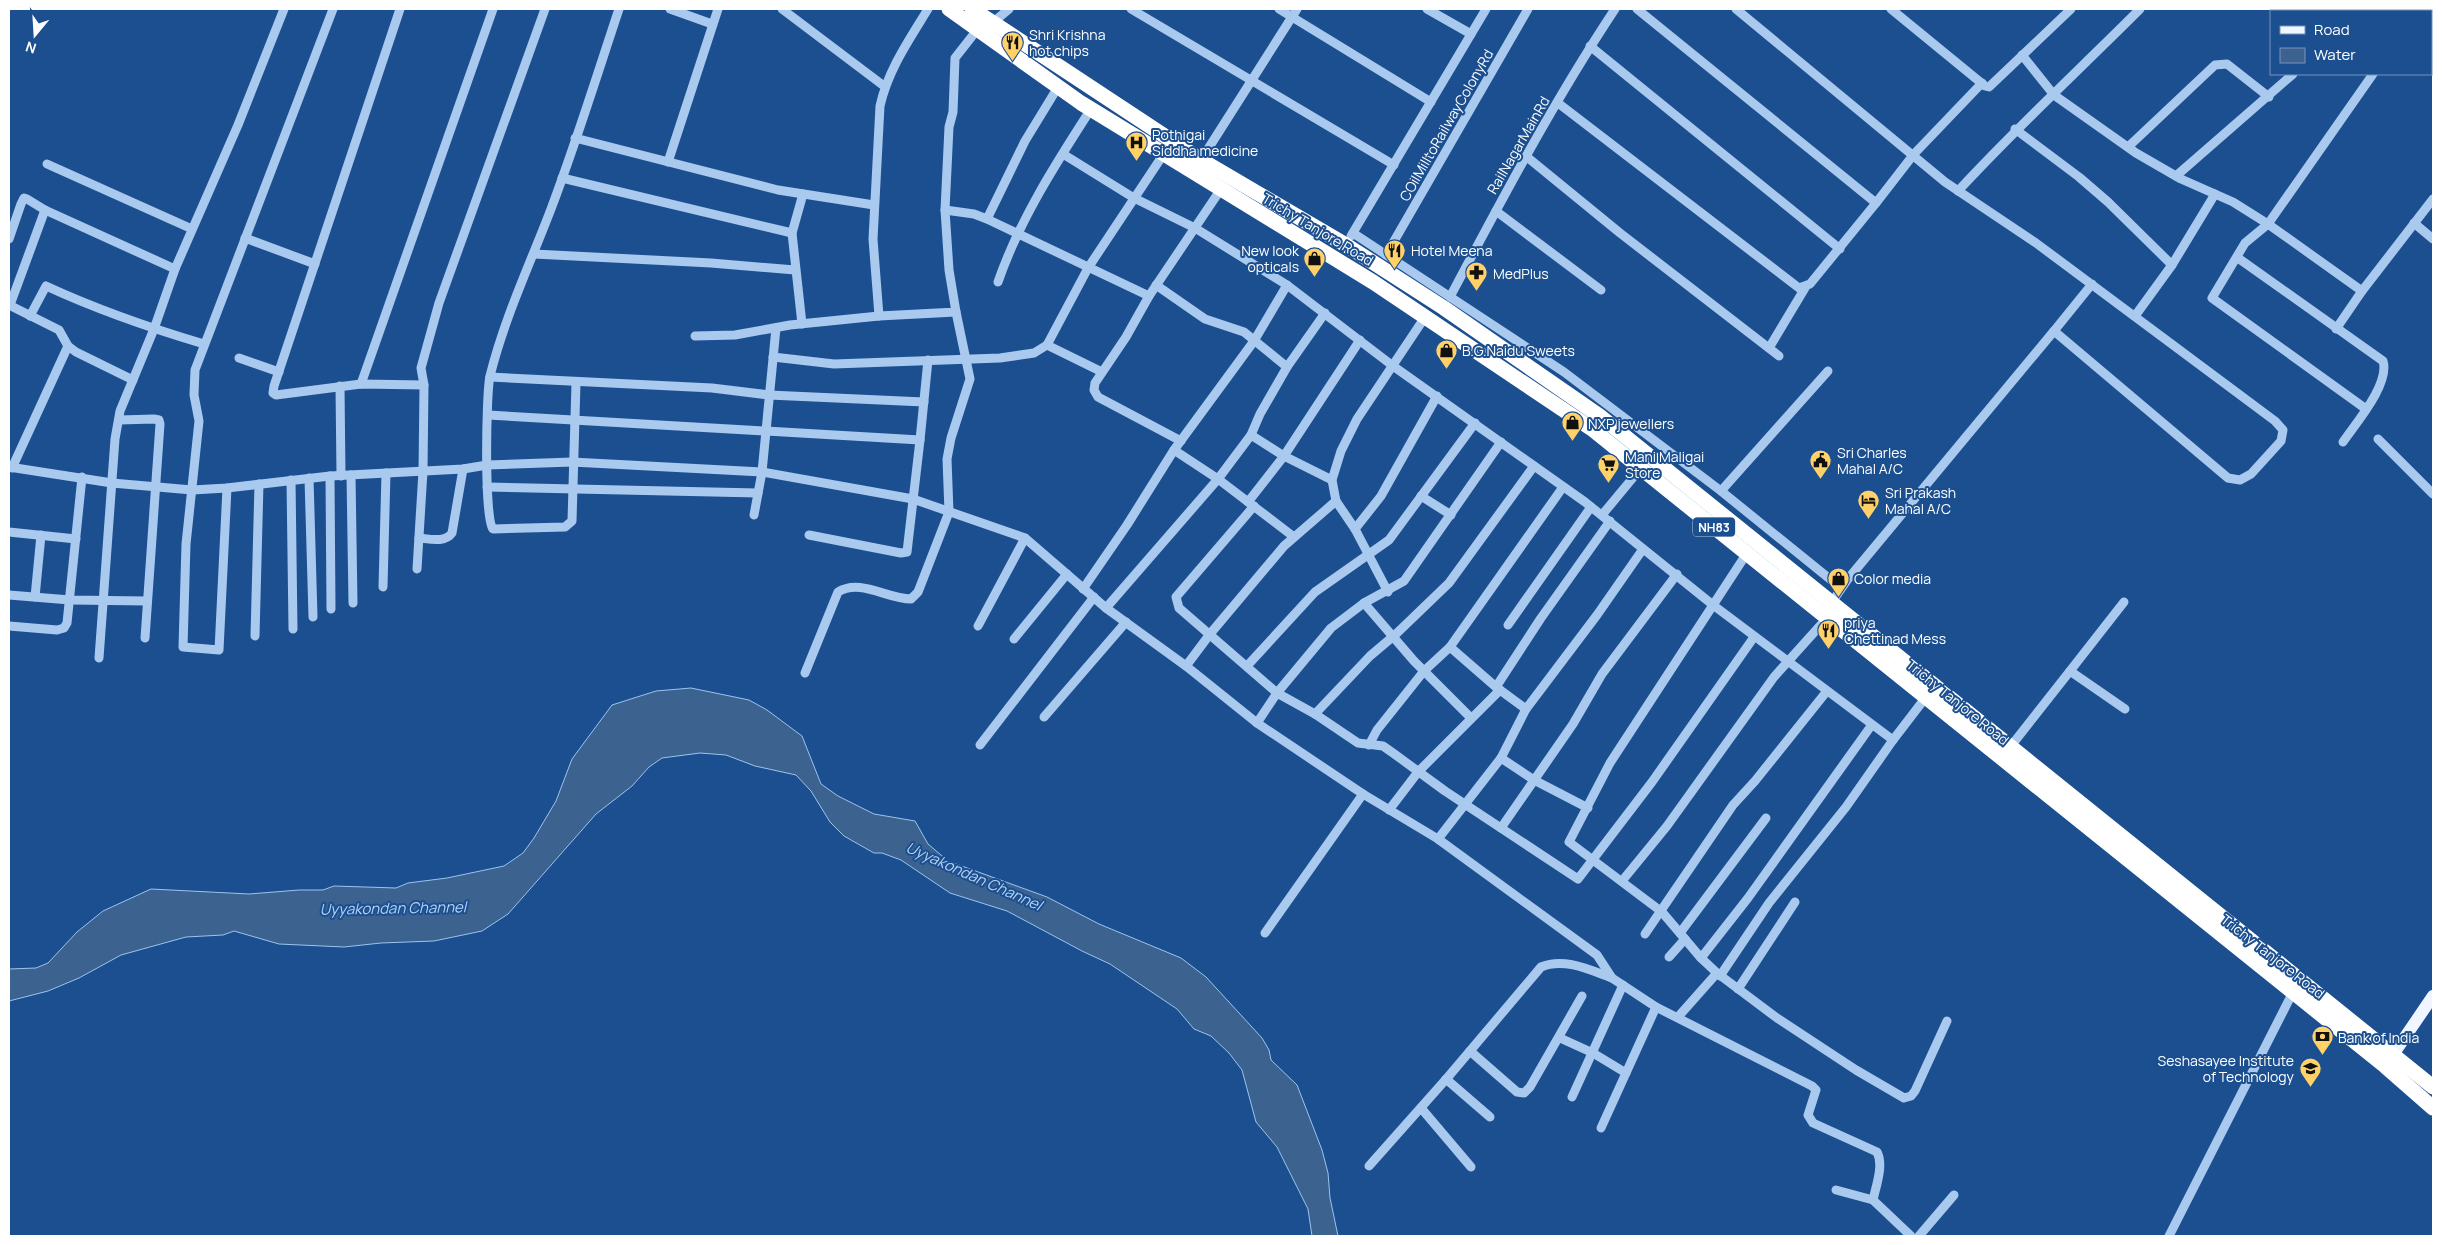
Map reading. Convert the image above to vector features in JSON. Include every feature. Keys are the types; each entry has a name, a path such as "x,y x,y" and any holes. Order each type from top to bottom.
{"highway":[{"name":"Trichy Tanjore Road","path":"949,9 982,18 1201,160 1349,239 1444,308 1601,417 2011,746 2389,1060 2433,1108"},
{"name":"Trichy Tanjore Road","path":"982,18 1058,87 1163,155 1221,189 1425,317 1592,428 2293,992 2389,1060 2433,1087"}],"main road":[{"path":"2389,1060 2433,996"}],"street":[{"path":"99,658 115,439 119,420 175,270 238,125 284,9"},
{"path":"227,488 219,650 183,647 186,544 199,421 194,395 195,370 333,9"},
{"path":"400,9 273,393 276,395 361,384 424,385"},
{"path":"361,384 493,9"},
{"path":"417,569 423,471 424,385 421,368 439,303 545,9"},
{"path":"576,383 572,462 572,521 570,525 566,528 498,530 490,526 487,464 490,377 562,178 619,9"},
{"path":"670,9 712,24"},
{"path":"668,162 718,9"},
{"path":"782,9 884,86"},
{"path":"879,316 873,239 880,106 884,86 928,9"},
{"path":"805,674 838,592 855,586 899,599 911,599 918,592 949,512 947,460 951,438 970,379 949,270 945,210 955,58 982,18 1009,9"},
{"path":"1131,9 1394,165"},
{"path":"1279,9 1294,13 1431,102"},
{"path":"1427,9 1471,34"},
{"path":"1486,9 1349,239 1386,255 1564,372 1721,491 1841,588"},
{"name":"COilMilltoRailwayColonyRd","path":"1386,255 1528,9"},
{"name":"RailNagarMainRd","path":"1450,297 1496,211 1590,46 1615,9"},
{"path":"1637,9 1876,203"},
{"path":"1736,9 1958,191 2036,243 2275,421 2283,430 2281,442 2251,474 2240,480 2228,478 2054,331"},
{"path":"1891,9 1985,86 1993,84 2068,10"},
{"path":"1958,191 2016,129 2054,95 2140,9"},
{"path":"1201,160 1294,13"},
{"path":"1590,46 1840,249"},
{"path":"2022,55 2054,95 2128,147 2176,176 2233,202 2268,224 2362,291"},
{"path":"2128,147 2215,65 2220,63 2227,64 2269,97"},
{"path":"2176,176 2269,97 2292,75"},
{"path":"2366,409 2212,298 2245,244 2268,224 2372,75"},
{"path":"1768,348 1805,288 1840,249 1914,154 1982,82"},
{"path":"988,219 1025,141 1058,87"},
{"path":"1558,103 1794,286 1805,288"},
{"path":"998,282 1019,234 1062,154 1091,109"},
{"path":"2016,129 2079,177 2108,202 2172,265"},
{"path":"575,138 778,190 874,205"},
{"path":"1062,154 1134,198 1195,228 1287,285 1393,366 1592,507 1713,605 1790,661 1871,726 1893,740"},
{"path":"773,357 834,364 1034,353 1047,345 1088,268 1163,155"},
{"path":"1527,157 1620,233 1779,356"},
{"path":"47,164 192,229"},
{"path":"562,178 792,233"},
{"path":"1181,441 1098,397 1094,390 1095,382 1126,337 1149,296 1221,189"},
{"path":"802,324 792,233 804,194"},
{"path":"2135,316 2172,265 2215,194"},
{"path":"9,239 24,198 32,200 45,210 175,270"},
{"path":"2336,329 2362,291 2433,199"},
{"path":"45,210 9,305 59,330 68,346 76,352 133,380"},
{"path":"945,210 974,214 988,219 1149,296"},
{"path":"1496,211 1601,290"},
{"path":"2414,223 2433,239"},
{"path":"245,238 315,264"},
{"path":"534,254 712,263 795,270"},
{"path":"2238,258 2383,361 2384,376 2366,409 2343,442"},
{"path":"1832,602 1841,588 2092,284"},
{"path":"1083,589 1127,526 1174,450 1254,341 1287,285"},
{"path":"30,316 46,286 90,306 154,329 204,344"},
{"path":"1156,286 1205,319 1237,328 1287,367"},
{"path":"695,336 735,335 802,324 879,316 956,312"},
{"path":"1106,608 1218,479 1251,435 1260,414 1287,367 1325,313"},
{"path":"1388,592 1355,529 1336,501 1332,480 1341,451 1357,419 1425,317"},
{"path":"754,515 762,472 776,328"},
{"path":"1360,340 1251,504 1176,597 1179,608 1276,693 1315,714 1345,736 1363,745 1383,746 1418,772 1578,879 1592,858 1652,782 1754,636"},
{"path":"1047,345 1102,372"},
{"path":"68,346 11,467 112,483 192,490 227,488 330,476 462,469 487,464 572,462 762,472 913,499 1025,538 1106,608 1186,666 1256,723 1362,794 1438,839 1597,955 1612,978"},
{"path":"239,358 279,372"},
{"path":"809,535 901,553 907,552 928,360"},
{"path":"1721,491 1828,371"},
{"path":"490,377 576,383 712,388 769,395 924,402"},
{"path":"340,386 341,476"},
{"path":"1355,529 1381,496 1437,396"},
{"path":"488,415 920,440"},
{"path":"119,420 159,420 144,638"},
{"path":"1246,666 1315,592 1370,556 1389,540 1475,423"},
{"path":"1251,435 1284,456 1332,480"},
{"path":"2378,439 2433,494"},
{"path":"1256,723 1276,693 1331,628 1364,603 1388,592 1404,581 1501,442"},
{"path":"1174,450 1218,479 1294,537"},
{"path":"1315,714 1370,656 1394,636 1449,583 1534,466"},
{"path":"1602,515 1641,468"},
{"path":"419,538 442,540 449,537 452,533 462,469"},
{"path":"383,587 386,474"},
{"path":"351,475 353,603"},
{"path":"330,476 331,609"},
{"path":"9,626 57,630 64,628 67,623 82,477"},
{"path":"309,478 313,617"},
{"path":"291,480 293,629"},
{"path":"254,636 259,484"},
{"path":"487,487 758,493"},
{"path":"1368,745 1387,717 1424,671 1450,647 1563,487"},
{"path":"1421,496 1451,515"},
{"path":"1186,666 1210,634 1284,546 1336,501"},
{"path":"1508,625 1592,507"},
{"path":"1389,810 1418,772 1498,689 1541,618 1610,522"},
{"path":"9,532 76,539"},
{"path":"35,597 40,536"},
{"path":"978,626 1025,538"},
{"path":"1438,839 1464,802 1501,758 1526,710 1643,548"},
{"path":"1747,553 1610,763 1569,842 1662,912 1700,958 1738,989 1777,1018 1856,1070 1904,1098 1911,1096 1915,1091 1947,1021"},
{"path":"1014,639 1067,574"},
{"path":"1502,828 1573,724 1602,674 1677,574"},
{"path":"9,595 70,600 146,601"},
{"path":"980,745 1094,597"},
{"path":"2011,746 2124,602"},
{"path":"1364,603 1424,671 1471,718"},
{"path":"1622,881 1667,826 1774,677 1827,618"},
{"path":"1044,717 1126,622"},
{"path":"1450,647 1498,689 1526,710"},
{"path":"2070,671 2125,709"},
{"path":"1645,934 1662,912 1733,805 1755,781 1826,691"},
{"path":"1678,1017 1719,974 1769,903 1846,807 1926,697"},
{"path":"1700,958 1748,898 1871,726"},
{"path":"1501,758 1534,780 1588,808"},
{"path":"1266,933 1362,794"},
{"path":"1668,957 1766,818"},
{"path":"1738,989 1795,902"},
{"path":"1369,1166 1446,1079 1540,967 1547,964 1572,964 1612,978 1656,1007 1812,1086 1816,1090 1816,1096 1808,1115 1813,1123 1877,1152 1880,1157 1880,1169 1873,1200"},
{"path":"1572,1097 1623,985"},
{"path":"2169,1236 2293,992"},
{"path":"1470,1051 1517,1092 1524,1092 1530,1087 1560,1038 1582,996"},
{"path":"1601,1128 1656,1007"},
{"path":"1560,1038 1593,1053 1626,1072"},
{"path":"1446,1079 1490,1117"},
{"path":"1421,1108 1471,1167"},
{"path":"1836,1190 1873,1200 1911,1236"},
{"path":"1919,1236 1954,1195"}],"water":[{"name":"Uyyakondan Channel","path":"691,688 749,700 767,710 802,736 821,784 838,796 874,814 915,821 928,844 948,861 1047,897 1099,924 1181,958 1206,977 1262,1038 1269,1050 1271,1060 1297,1085 1322,1150 1328,1173 1330,1198 1338,1236 1312,1236 1308,1209 1277,1147 1256,1122 1242,1070 1229,1053 1211,1036 1194,1029 1177,1009 1110,964 1007,911 950,893 901,860 882,853 874,853 844,836 830,822 811,791 796,775 755,766 726,755 700,753 662,758 649,767 632,786 596,814 508,914 482,931 434,941 381,943 344,947 279,944 234,931 223,935 186,937 121,955 79,978 48,991 9,1001 9,969 36,968 48,963 77,932 103,911 151,889 249,894 323,890 334,886 396,888 408,883 447,878 504,866 523,853 534,838 556,801 572,759 612,705 656,691"}],"place":[{"name":"Shri Krishna hot chips","path":"1013,61"},
{"name":"Pothigai Siddha medicine","path":"1136,161"},
{"name":"Hotel Meena","path":"1395,269"},
{"name":"New look opticals","path":"1315,277"},
{"name":"MedPlus","path":"1477,292"},
{"name":"B.G.Naidu Sweets","path":"1446,369"},
{"name":"NXP jewellers","path":"1572,442"},
{"name":"Sri Charles Mahal A/C","path":"1821,479"},
{"name":"Mani Maligai Store","path":"1609,483"},
{"name":"Sri Prakash Mahal A/C","path":"1869,519"},
{"name":"Color media","path":"1838,597"},
{"name":"priya Chettinad Mess","path":"1828,649"},
{"name":"Bank of India","path":"2322,1056"},
{"name":"Seshasayee Institute of Technology","path":"2310,1087"}]}
